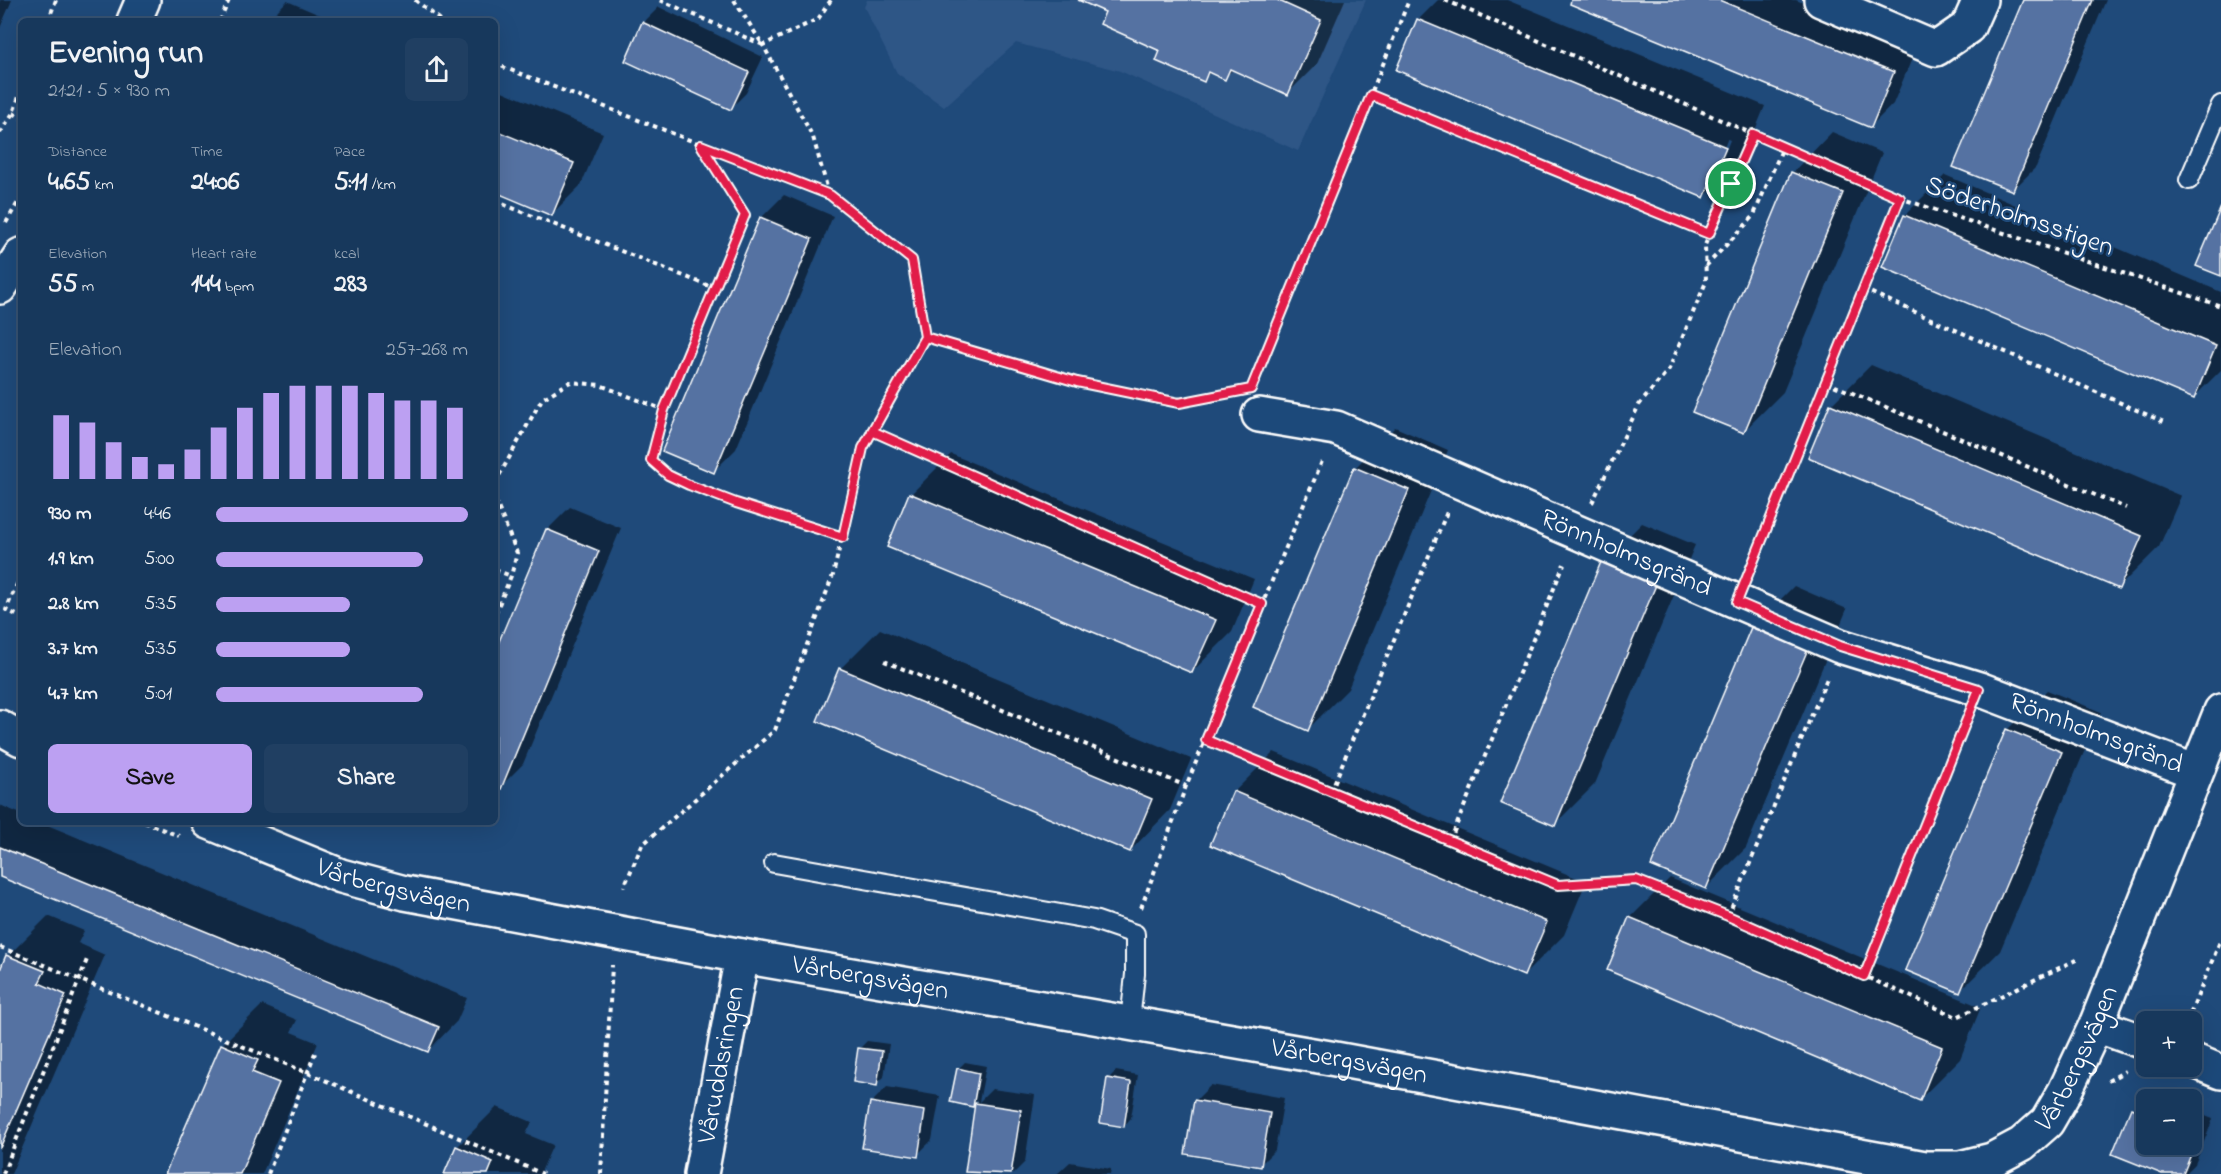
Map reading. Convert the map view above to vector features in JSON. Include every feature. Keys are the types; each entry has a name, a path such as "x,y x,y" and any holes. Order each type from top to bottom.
{"street":[{"path":"135,18 143,0"},
{"path":"1821,0 1936,49 1968,27 1980,0"},
{"name":"Rönnholmsgränd","path":"1255,402 1336,428 1840,646 1979,689 2196,772"},
{"name":"Vårbergsvägen","path":"216,825 340,876 405,893 741,956 1130,1022 1903,1164 1959,1168 1992,1160 2022,1144 2047,1122 2065,1091 2096,1024 2221,711"},
{"path":"0,727 18,737"},
{"name":"Våruddsringen","path":"701,1174 741,956"},
{"path":"2096,1024 2136,1053"},
{"path":"2202,1064 2221,1072"}],"lane":[{"path":"2190,180 2221,105"},
{"path":"774,863 1094,920 1135,934 1135,974 1130,1022"}],"path":[{"path":"49,18 56,0"},
{"path":"221,18 229,0"},
{"path":"415,0 438,18"},
{"path":"660,0 763,45 818,19 831,0"},
{"path":"734,0 763,45 813,137 830,195"},
{"path":"925,337 1077,382 1179,403 1255,402 1409,0"},
{"name":"Söderholmsstigen","path":"1445,0 1900,198 2221,306"},
{"path":"498,63 830,195 912,260 925,337 863,448 833,575 775,730 642,845 624,886"},
{"path":"1371,95 1709,234"},
{"path":"0,133 13,113 18,99"},
{"path":"13,113 18,116"},
{"path":"1450,841 1577,532 1638,405 1669,369 1706,282 1705,245 1753,134"},
{"path":"701,145 745,215 664,410 651,460 668,475 736,503 843,537"},
{"path":"1706,266 1754,217 1783,147"},
{"path":"1737,602 1900,198"},
{"path":"5,225 18,202"},
{"path":"498,202 714,288"},
{"path":"1863,289 2166,423"},
{"path":"498,478 542,399 570,382 600,385 664,410"},
{"path":"1826,382 2126,508"},
{"path":"1135,934 1138,916 1186,786 1336,428"},
{"path":"872,431 1262,604"},
{"path":"1331,791 1460,481"},
{"path":"498,507 517,553 511,576 498,607"},
{"path":"498,571 511,576"},
{"path":"18,582 6,610 18,615"},
{"path":"1728,916 1840,646"},
{"path":"884,661 1186,786"},
{"path":"1864,976 1979,689"},
{"path":"1206,740 1558,885 1636,880 1728,916 1957,1017 2080,958"},
{"path":"2192,1011 2221,939"},
{"path":"0,947 308,1073 543,1174"},
{"path":"3,1174 88,957"},
{"path":"601,1174 612,963"},
{"path":"268,1174 315,1053"},
{"path":"2102,1086 2136,1058"}],"shaded area":[{"path":"867,0 1366,0 1298,151 1120,71 1016,43 944,107 897,73 864,7"}],"building":[{"path":"1078,0 1277,0 1321,20 1288,95 1230,69 1225,80 1208,72 1204,82 1156,61 1160,51 1100,24 1105,12"},
{"path":"1571,0 1719,0 1894,72 1871,128 1570,4"},
{"path":"2023,0 2093,0 2013,191 1953,167"},
{"path":"1417,19 1726,147 1704,198 1396,70"},
{"path":"642,22 749,72 731,110 625,61"},
{"path":"498,131 574,163 552,216 498,193"},
{"path":"1791,172 1843,193 1744,433 1692,412"},
{"path":"2221,207 2221,276 2196,266"},
{"path":"1904,215 2216,346 2194,399 1882,267"},
{"path":"760,217 812,239 714,473 662,451"},
{"path":"1830,404 2142,536 2119,589 1808,457"},
{"path":"1354,467 1409,490 1308,731 1253,707"},
{"path":"909,493 1216,620 1192,673 887,547"},
{"path":"546,529 599,551 501,789 498,788 498,644"},
{"path":"1601,562 1656,585 1555,826 1500,803"},
{"path":"1752,625 1808,649 1706,889 1651,866"},
{"path":"839,668 1152,799 1130,852 817,721"},
{"path":"2006,729 2062,752 1960,993 1905,970"},
{"path":"1233,791 1547,922 1524,976 1210,845"},
{"path":"0,847 439,1027 428,1052 0,877"},
{"path":"1629,917 1942,1047 1920,1101 1607,970"},
{"path":"6,955 45,971 39,983 66,995 0,1148 0,970"},
{"path":"221,1044 258,1060 252,1072 279,1083 240,1174 165,1174"},
{"path":"858,1048 882,1051 877,1086 853,1082"},
{"path":"957,1068 979,1073 973,1107 950,1102"},
{"path":"1107,1078 1131,1082 1124,1127 1100,1123"},
{"path":"1194,1100 1270,1113 1261,1167 1185,1154"},
{"path":"870,1102 925,1111 918,1157 862,1148"},
{"path":"975,1103 1021,1110 1011,1174 965,1172"},
{"path":"2131,1108 2136,1110 2136,1155 2191,1155 2183,1174 2162,1174 2112,1154"},
{"path":"456,1146 493,1162 488,1174 444,1174"}],"route":[{"path":"1731,184 1709,234 1371,95 1251,389 1179,403 1077,382 925,337 863,448 843,537 736,503 689,485 668,475 651,460 664,410 745,215 701,145 830,195 912,260 925,337 872,431 1262,604 1206,740 1558,885 1636,880 1728,916 1864,976 1979,689 1840,646 1737,602 1900,198 1753,134 1731,184"}]}
